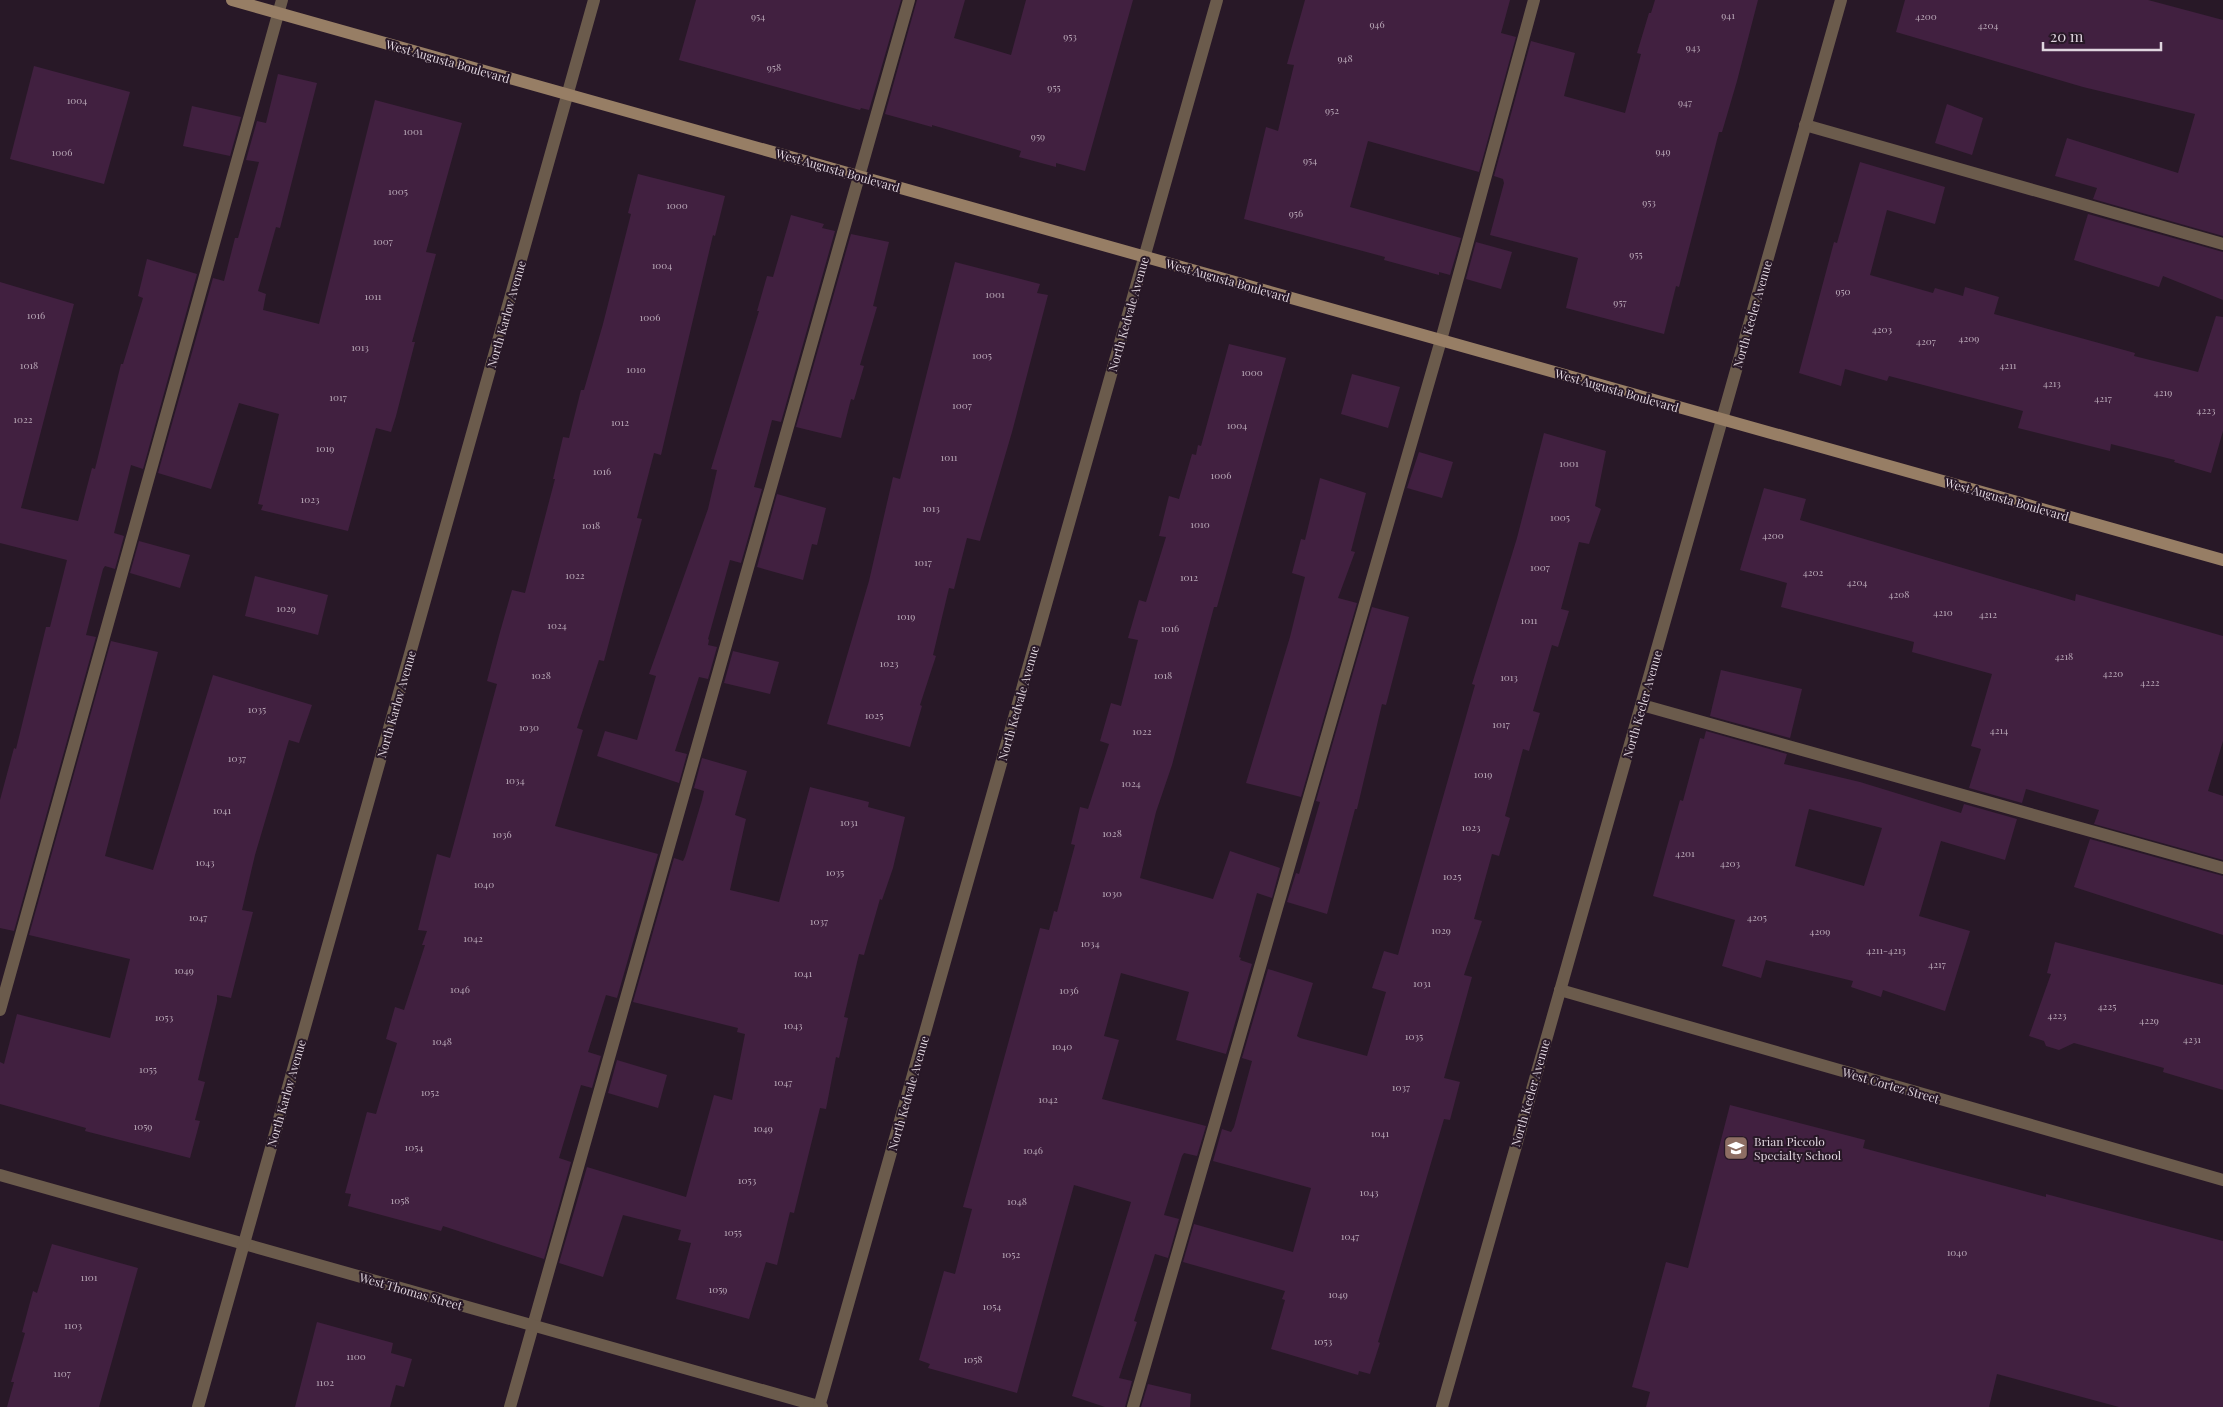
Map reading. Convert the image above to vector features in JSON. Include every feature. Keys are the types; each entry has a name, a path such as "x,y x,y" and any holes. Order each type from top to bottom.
{"street":[{"name":"West Augusta Boulevard","path":"232,0 2223,560"},
{"path":"0,1010 282,0"},
{"name":"North Karlov Avenue","path":"198,1407 594,0"},
{"path":"510,1407 909,0"},
{"name":"North Kedvale Avenue","path":"820,1407 1217,0"},
{"path":"1133,1407 1441,340 1534,0"},
{"name":"North Keeler Avenue","path":"1442,1407 1841,0"},
{"path":"1805,125 2223,244"},
{"path":"1642,705 2223,868"},
{"name":"West Cortez Street","path":"1560,990 2223,1180"},
{"name":"West Thomas Street","path":"0,1175 820,1407"}],"building":[{"path":"696,0 901,0 869,110 861,108 860,110 679,60"},
{"path":"917,0 965,0 954,38 1011,55 1026,0 1133,0 1085,171 1056,163 1056,167 1019,157 1021,151 932,125 932,127 885,114"},
{"path":"1305,0 1510,0 1501,33 1516,37 1479,172 1368,141 1350,207 1461,238 1450,275 1439,272 1439,275 1384,260 1385,257 1244,219 1266,127 1278,131 1294,65 1287,64"},
{"path":"1655,0 1758,0 1722,132 1719,132 1679,287 1676,286 1664,334 1566,308 1578,258 1490,235 1504,183 1503,179 1494,176 1531,41 1575,53 1564,96 1625,113 1641,54 1637,53 1649,13 1651,13"},
{"path":"1905,0 2148,0 2223,20 2223,236 2093,199 2097,188 2055,176 2067,138 2178,173 2195,114 2083,87 1896,32"},
{"path":"34,66 130,92 104,184 10,159"},
{"path":"278,74 317,83 280,228 276,227 258,291 266,294 263,310 319,324 375,100 462,123 426,252 436,254 412,342 415,342 396,416 391,432 376,428 348,531 261,510 263,505 258,504 279,414 239,403 211,489 158,473 213,278 224,281 235,238 238,238 259,162 246,160 257,121 266,123"},
{"path":"1947,104 1983,118 1972,155 1935,143"},
{"path":"192,106 241,117 230,156 183,146"},
{"path":"1860,162 1945,187 1935,224 1887,210 1870,275 1933,293 1935,288 1963,296 1965,287 1999,297 1994,314 2135,353 2134,356 2198,372 2216,316 2223,317 2223,431 2211,473 2174,462 2175,460 2111,444 2110,451 2018,428 2023,411 1889,376 1887,381 1845,369 1841,386 1799,373 1834,242 1837,243"},
{"path":"638,174 725,196 715,236 713,235 661,455 654,453 637,518 642,519 604,661 599,660 577,728 583,730 555,826 658,854 617,998 606,995 588,1052 601,1056 592,1088 581,1085 559,1158 571,1162 544,1259 443,1226 441,1231 348,1206 351,1194 345,1193 367,1112 376,1114 397,1043 386,1039 395,1007 404,1010 425,945 422,945 427,931 418,930 437,854 450,858 497,684 487,681 500,632 512,590 525,593 555,479 553,479 563,437 569,438 581,390 584,390 603,324 631,214 628,213"},
{"path":"2088,214 2223,252 2223,300 2163,276 2159,287 2074,260"},
{"path":"791,215 824,224 822,228 835,231 781,422 772,420 754,487 762,489 741,563 730,560 708,639 708,645 717,647 708,679 699,677 675,751 687,754 679,783 597,756 605,731 637,740 656,676 649,674 708,509 717,470 711,469 759,311 757,311 767,276 773,277"},
{"path":"851,234 889,242 873,306 877,307 860,365 864,366 854,400 851,399 841,438 796,427"},
{"path":"1476,242 1512,252 1501,289 1466,279"},
{"path":"147,259 197,274 143,469 131,465 114,533 124,536 115,569 105,566 103,569 86,635 96,637 14,931 0,928 0,800 14,748 16,749 46,627 50,627 67,560 0,543 0,282 74,304 21,508 78,521 92,468 95,469 121,364 123,364 143,298 138,296"},
{"path":"955,262 1040,284 1037,293 1048,295 1012,432 980,541 967,538 954,589 949,588 933,655 936,656 920,705 922,706 910,747 827,724 869,581 893,477 900,479"},
{"path":"1229,344 1286,358 1217,607 1214,607 1172,765 1156,812 1140,878 1213,899 1230,851 1280,868 1272,898 1257,893 1239,957 1241,958 1240,960 1252,964 1226,1054 1176,1040 1189,992 1121,973 1104,1036 1119,1040 1102,1099 1206,1126 1197,1156 1184,1153 1182,1156 1164,1215 1179,1219 1168,1258 1155,1254 1134,1321 1137,1322 1119,1378 1132,1381 1125,1407 1105,1407 1072,1396 1131,1202 1074,1185 1017,1393 928,1368 930,1364 919,1360 944,1271 955,1274 972,1209 963,1207 1040,928 1049,930 1054,911 1057,912 1075,845 1071,844 1080,807 1088,809 1109,744 1100,741 1111,703 1121,706 1138,640 1128,638 1139,600 1146,602 1166,537 1159,536 1169,496 1179,499 1192,454 1196,455 1198,445 1201,446"},
{"path":"1352,374 1400,387 1388,428 1341,414"},
{"path":"1544,433 1606,451 1595,506 1601,509 1589,544 1579,542 1561,609 1569,611 1558,647 1552,645 1533,711 1540,713 1529,751 1523,749 1505,816 1510,818 1499,856 1492,854 1474,919 1482,921 1464,975 1472,977 1444,1078 1460,1082 1450,1120 1444,1119 1370,1374 1359,1371 1358,1375 1271,1349 1285,1300 1282,1299 1285,1291 1183,1262 1194,1224 1293,1252 1311,1188 1213,1161 1222,1129 1231,1132 1234,1127 1252,1061 1242,1058 1268,969 1313,983 1297,1036 1367,1056 1386,992 1372,988 1384,951 1398,955 1475,685 1472,684 1517,538"},
{"path":"1419,452 1453,462 1442,498 1407,488"},
{"path":"1320,478 1366,493 1351,551 1355,552 1338,598 1357,603 1301,797 1246,783 1290,637 1305,577 1292,573 1301,539 1305,540"},
{"path":"1764,488 1806,499 1800,520 2075,601 2076,594 2223,636 2223,741 2208,791 2223,796 2223,860 2094,824 2099,810 2026,789 2022,803 1969,788 1981,749 1971,746 1992,674 1912,652 1914,642 1781,607 1787,583 1740,570"},
{"path":"777,494 826,508 817,545 812,544 803,580 757,567"},
{"path":"139,541 190,555 180,588 130,573"},
{"path":"255,576 328,595 318,635 245,616"},
{"path":"1372,607 1409,617 1386,705 1382,704 1357,809 1355,809 1327,914 1287,902 1296,873 1299,874 1320,802 1316,801"},
{"path":"111,641 158,652 105,856 153,870 213,675 312,705 299,743 289,740 255,855 242,910 253,912 231,998 217,995 198,1080 205,1082 195,1120 200,1121 190,1158 85,1131 86,1128 0,1104 0,1062 4,1064 17,1014 110,1038 130,959 29,935"},
{"path":"733,651 779,662 770,694 724,683"},
{"path":"1721,670 1802,689 1790,738 1710,716"},
{"path":"1706,731 1787,754 1784,764 1860,782 1961,813 1964,804 2017,819 2005,860 1941,841 1919,916 1970,931 1945,1011 1883,990 1881,997 1851,987 1853,981 1766,960 1761,978 1722,966 1735,920 1653,896 1680,800 1683,801 1700,738 1704,739","holes":["1809,809 1882,828 1864,886 1795,866"]},
{"path":"702,758 747,771 735,815 746,819 730,890 779,902 810,787 869,802 868,807 905,817 893,868 882,900 880,899 864,955 859,954 844,1017 848,1018 839,1058 836,1057 826,1109 820,1108 794,1213 790,1212 777,1265 766,1262 749,1319 676,1299 691,1243 678,1240 681,1230 623,1215 603,1277 559,1263 587,1167 686,1197 714,1095 732,1100 745,1034 737,1032 738,1028 633,1002 674,858 683,861 685,857 702,800 704,791 694,788"},
{"path":"2090,839 2223,876 2223,935 2074,887"},
{"path":"2055,942 2223,985 2223,1090 2163,1072 2164,1068 2074,1043 2059,1050 2046,1046 2044,1041 2029,1036 2051,974 2047,973"},
{"path":"617,1060 667,1075 658,1108 608,1093"},
{"name":"Brian Piccolo Specialty School","path":"1730,1105 1865,1140 1863,1148 2046,1197 2046,1194 2223,1241 2223,1407 2119,1407 1997,1374 1989,1407 1646,1407 1650,1392 1632,1387 1666,1262 1688,1268"},
{"path":"52,1244 138,1268 99,1407 7,1407 14,1382 11,1382 25,1333 22,1332 33,1291 37,1293"},
{"path":"317,1322 393,1343 391,1353 412,1359 404,1387 396,1385 390,1407 295,1407"},
{"path":"1148,1384 1191,1394 1190,1407 1141,1407"}],"place":[{"name":"Brian Piccolo Specialty School","path":"1736,1148"}]}
